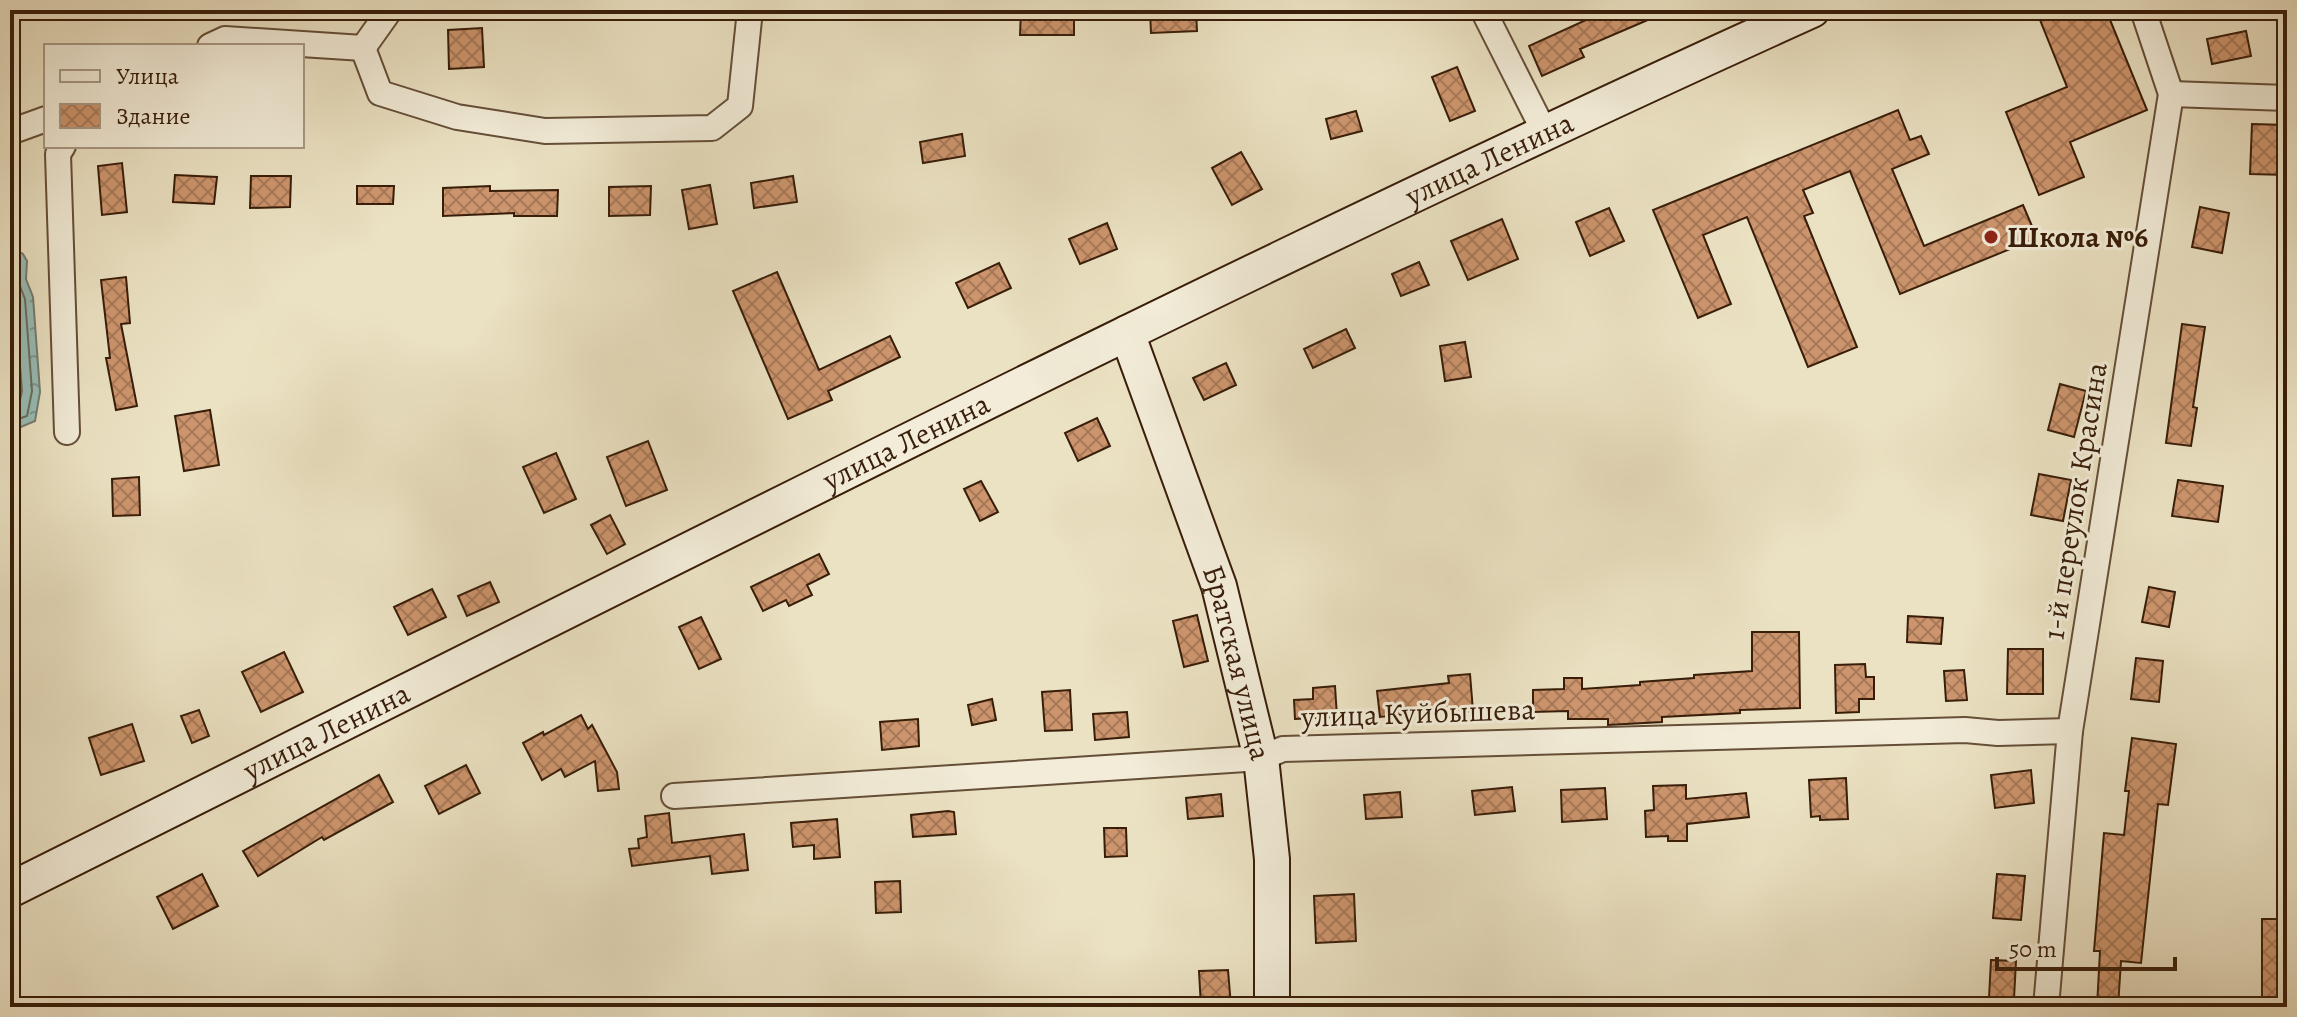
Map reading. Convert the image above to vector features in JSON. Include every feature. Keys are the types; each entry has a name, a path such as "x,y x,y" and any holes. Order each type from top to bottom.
{"main road":[{"name":"улица Ленина","path":"10,890 1127,333 1545,133 1812,10"},
{"name":"Братская улица","path":"1127,333 1219,586 1261,758 1272,859 1272,1007"}],"street":[{"path":"363,48 390,10"},
{"path":"363,48 380,93 457,117 545,131 712,128 740,106 750,10"},
{"path":"1483,10 1545,133"},
{"name":"1-й переулок Красина","path":"2046,1007 2070,731 2171,94 2143,10"},
{"path":"214,44 225,39 302,44"},
{"path":"304,44 363,48"},
{"path":"2171,94 2287,98"},
{"path":"10,132 44,120"},
{"path":"62,148 58,154 67,432"},
{"name":"улица Куйбышева","path":"674,796 1261,758 1283,749 1965,730 1998,733 2070,731"}],"water":[{"path":"10,246 23,254 27,261 26,279 33,297 40,392 35,421 21,427 10,423"}],"building":[{"path":"1021,10 1074,10 1074,35 1020,35"},
{"path":"1150,10 1196,10 1197,31 1151,33"},
{"path":"1595,10 1671,10 1580,49 1584,57 1542,76 1529,46 1597,15"},
{"path":"2036,10 2106,10 2147,110 2070,142 2084,177 2039,195 2006,112 2067,87"},
{"path":"482,28 484,67 449,69 448,30"},
{"path":"2246,31 2251,56 2212,64 2207,39"},
{"path":"1457,67 1475,111 1450,121 1432,77"},
{"name":"Школа №6","path":"1898,110 1910,140 1921,136 1929,154 1892,169 1924,246 2023,205 2037,238 1900,294 1850,171 1803,190 1813,213 1804,216 1857,347 1808,367 1747,217 1703,235 1731,304 1698,318 1653,210"},
{"path":"1356,111 1362,131 1331,139 1326,119"},
{"path":"2252,124 2287,125 2287,175 2250,174"},
{"path":"962,134 965,156 923,163 920,142"},
{"path":"1241,152 1262,189 1232,205 1212,168"},
{"path":"122,163 127,212 102,215 98,166"},
{"path":"175,175 217,177 214,204 173,202"},
{"path":"251,176 291,176 290,207 250,208"},
{"path":"793,176 797,202 754,208 751,183"},
{"path":"710,185 717,224 689,229 682,190"},
{"path":"357,186 394,186 393,204 357,204"},
{"path":"490,186 490,191 558,190 557,216 514,216 514,213 443,216 443,188"},
{"path":"651,186 650,215 609,216 609,187"},
{"path":"2200,207 2229,213 2222,253 2192,247"},
{"path":"1609,208 1624,241 1590,256 1576,222"},
{"path":"1502,219 1518,259 1468,280 1451,241"},
{"path":"1107,223 1117,249 1080,264 1069,239"},
{"path":"1419,262 1429,285 1401,296 1392,274"},
{"path":"999,263 1011,288 968,308 956,283"},
{"path":"777,272 819,370 890,336 900,357 828,391 832,400 788,419 733,291"},
{"path":"126,277 130,323 121,324 137,406 116,410 106,358 110,358 101,280"},
{"path":"2182,324 2205,327 2193,407 2197,408 2191,446 2166,443"},
{"path":"1346,329 1355,348 1313,368 1304,349"},
{"path":"1465,342 1471,377 1445,381 1440,346"},
{"path":"1226,363 1236,385 1204,400 1193,378"},
{"path":"2060,384 2086,391 2074,437 2048,430"},
{"path":"210,410 219,465 184,471 175,416"},
{"path":"1097,418 1110,446 1078,461 1065,433"},
{"path":"648,441 667,490 626,506 607,457"},
{"path":"556,453 576,499 544,513 523,467"},
{"path":"2039,474 2071,480 2063,521 2031,515"},
{"path":"139,477 140,515 113,516 112,479"},
{"path":"2178,480 2223,486 2218,522 2172,516"},
{"path":"981,481 998,512 980,521 964,489"},
{"path":"610,515 625,544 607,554 591,525"},
{"path":"819,554 829,574 807,585 812,595 789,606 786,600 763,611 751,587"},
{"path":"490,582 499,602 467,616 458,596"},
{"path":"2149,587 2175,592 2169,627 2142,622"},
{"path":"432,589 446,617 408,635 394,607"},
{"path":"1197,615 1208,661 1184,667 1173,621"},
{"path":"1908,616 1943,618 1941,644 1907,642"},
{"path":"701,617 721,659 699,669 679,627"},
{"path":"1752,632 1799,632 1800,708 1740,710 1740,713 1662,717 1662,722 1608,725 1608,719 1568,719 1568,711 1533,712 1533,690 1564,689 1564,678 1582,678 1582,689 1752,671"},
{"path":"2008,649 2043,649 2043,694 2007,694"},
{"path":"284,652 303,692 261,712 242,672"},
{"path":"2136,658 2163,661 2159,702 2131,699"},
{"path":"1865,664 1866,677 1874,677 1874,699 1859,699 1859,712 1836,713 1835,665"},
{"path":"1964,670 1967,700 1946,701 1944,671"},
{"path":"1470,674 1473,711 1452,713 1451,709 1380,717 1377,691 1449,683 1448,676"},
{"path":"1335,686 1337,717 1295,719 1294,700 1313,699 1313,688"},
{"path":"1070,690 1072,730 1045,731 1042,692"},
{"path":"992,699 996,720 972,725 968,705"},
{"path":"199,710 209,736 192,743 181,716"},
{"path":"1127,712 1129,737 1095,740 1093,714"},
{"path":"581,715 588,729 592,725 617,772 619,789 598,791 595,761 565,777 561,769 542,780 523,743"},
{"path":"918,719 919,746 882,750 880,722"},
{"path":"132,724 144,761 101,775 89,738"},
{"path":"2132,738 2176,744 2168,805 2158,804 2141,963 2121,961 2118,1007 2097,1007 2100,951 2094,951 2104,833 2124,835 2129,791 2125,791"},
{"path":"466,765 480,793 439,814 425,786"},
{"path":"2031,770 2034,803 1995,808 1991,775"},
{"path":"379,775 393,802 324,840 322,837 258,876 243,851"},
{"path":"1846,778 1848,819 1820,820 1820,816 1811,817 1809,780"},
{"path":"1686,785 1686,799 1746,793 1749,817 1687,824 1687,841 1668,841 1668,836 1646,837 1645,811 1654,810 1653,786"},
{"path":"1512,787 1515,811 1475,815 1472,791"},
{"path":"1605,788 1607,819 1562,822 1561,790"},
{"path":"1400,792 1402,817 1366,819 1364,795"},
{"path":"1221,794 1223,816 1188,819 1186,798"},
{"path":"954,812 956,834 913,837 911,815"},
{"path":"669,813 672,843 744,834 748,870 712,874 710,856 632,866 629,849 639,848 638,839 647,837 645,816"},
{"path":"837,819 840,857 814,859 814,845 793,847 791,823"},
{"path":"1104,828 1126,828 1127,856 1105,857"},
{"path":"202,874 218,906 173,929 157,897"},
{"path":"1997,874 2025,876 2021,920 1993,918"},
{"path":"900,881 901,912 876,913 875,882"},
{"path":"1354,894 1356,941 1316,943 1314,896"},
{"path":"2262,919 2287,919 2284,1007 2262,1007"},
{"path":"1991,960 2016,961 2014,999 1989,998"},
{"path":"1228,970 1231,1006 1201,1007 1199,971"}],"place":[{"name":"Школа №6","path":"1991,237"}]}
